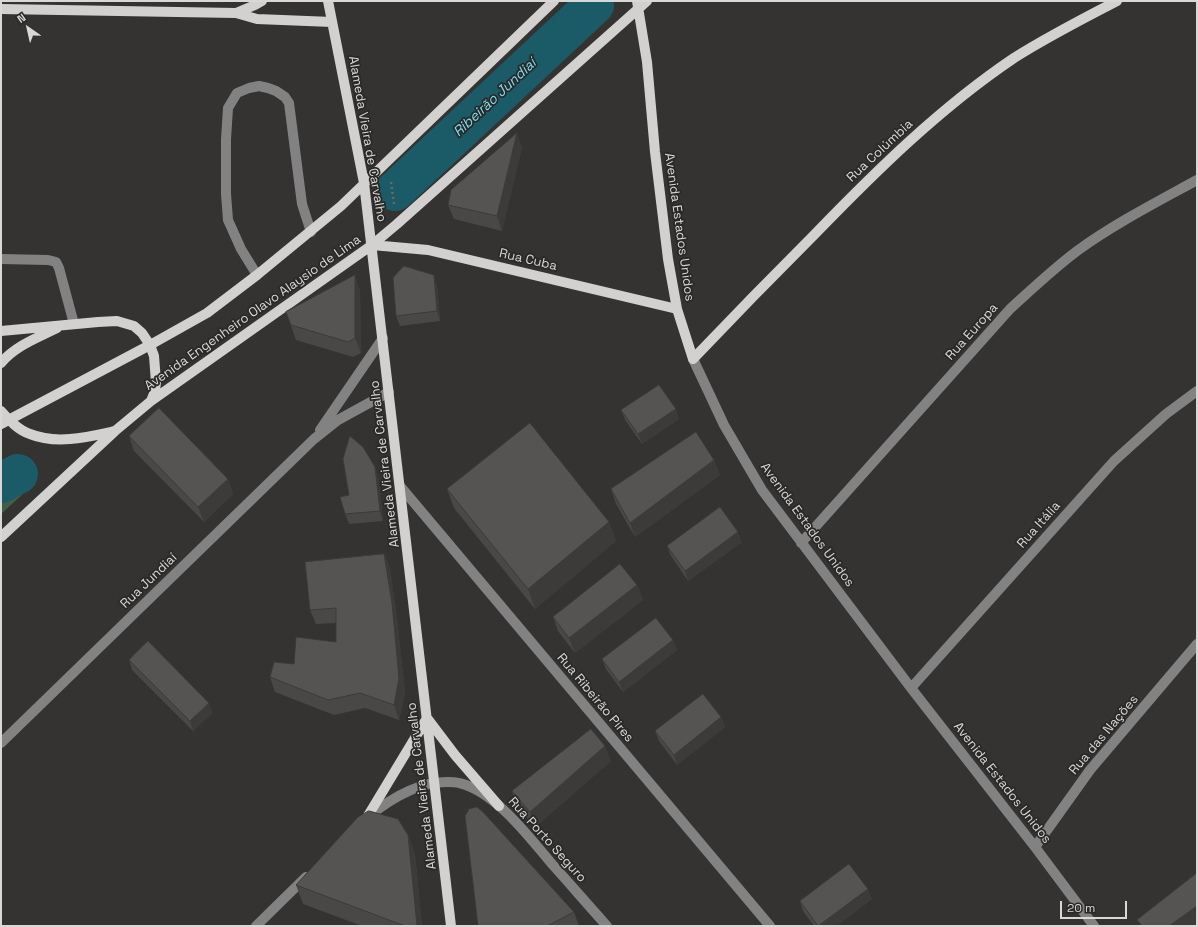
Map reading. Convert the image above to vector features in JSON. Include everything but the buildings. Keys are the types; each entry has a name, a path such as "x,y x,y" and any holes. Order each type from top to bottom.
{"main road":[{"path":"236,13 262,1"},
{"name":"Alameda Vieira de Carvalho","path":"328,1 364,183 451,926"},
{"name":"Avenida Engenheiro Olavo Alaysio de Lima","path":"5,422 150,345 215,308 311,232 554,1"},
{"name":"Avenida Engenheiro Olavo Alaysio de Lima","path":"1,537 115,431 151,401 372,245 397,224 638,4 647,1"},
{"name":"Rua Colúmbia","path":"693,359 870,178 931,121 970,90 1014,59 1057,32 1117,1"},
{"name":"Avenida Estados Unidos","path":"638,4 648,62 655,152 667,252 677,309 693,359"},
{"path":"1,9 236,13 257,19 332,22"},
{"name":"Rua Cuba","path":"372,245 428,250 677,309"},
{"path":"1,331 117,321 134,326 142,333 150,345 154,356 156,382 155,391 151,401"},
{"path":"1,363 27,342 64,325"},
{"path":"1,411 5,422 29,434 47,439 78,439 115,431"},
{"path":"363,821 427,718 499,806"}],"street":[{"path":"258,275 241,249 228,220 226,194 226,139 228,108 237,93 259,86 268,88 285,97 289,104 302,204 311,232"},
{"name":"Rua Europa","path":"801,543 1010,310 1047,274 1078,250 1131,216 1197,180"},
{"path":"1,259 48,260 56,262 59,268 74,324"},
{"name":"Rua Jundiaí","path":"314,439 383,338"},
{"name":"Avenida Estados Unidos","path":"693,359 724,425 762,490 911,688 1035,847 1094,926"},
{"name":"Rua Itália","path":"911,688 1114,460 1166,414 1197,391"},
{"name":"Rua Jundiaí","path":"1,743 314,439 338,420 389,392"},
{"name":"Rua Ribeirão Pires","path":"400,486 770,926"},
{"name":"Rua das Nações","path":"1035,847 1090,770 1197,644"},
{"name":"Rua Porto Seguro","path":"363,821 381,806 399,796 435,782 458,782 478,790 499,806 528,835 607,926"},
{"path":"256,926 311,872"}],"path":[{"path":"388,159 395,219 397,224"}],"green space":[{"path":"16,488 23,494 1,514 1,495"}],"waterway":[{"name":"Ribeirão Jundiaí","path":"395,191 594,5"},
{"name":"Ribeirão Jundiaí","path":"1,483 18,474"}]}
